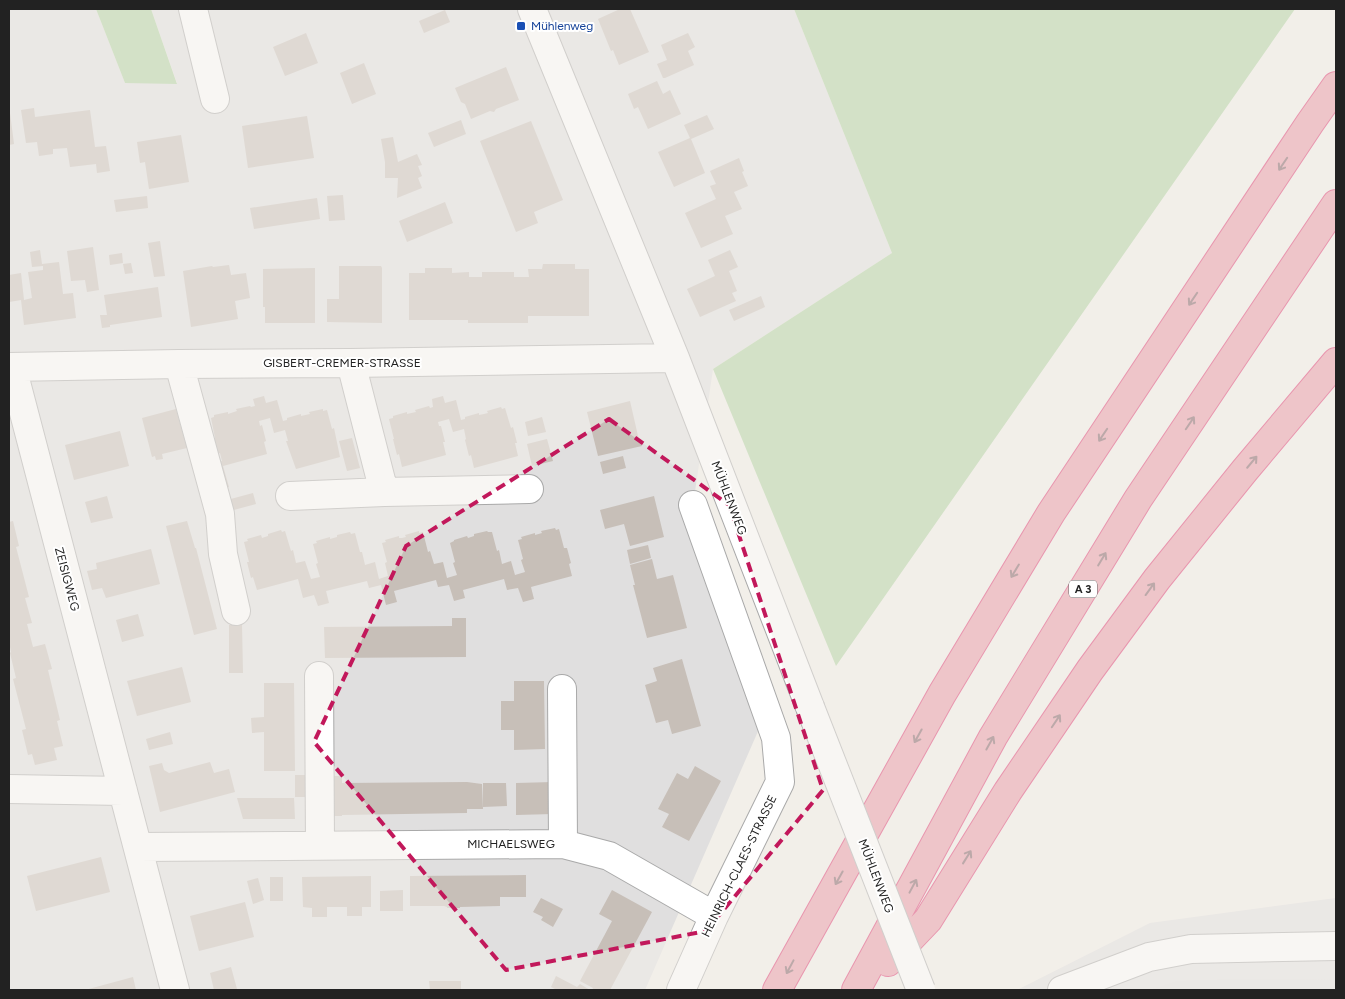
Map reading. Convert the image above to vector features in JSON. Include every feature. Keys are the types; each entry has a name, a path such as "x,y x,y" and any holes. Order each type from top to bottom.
{"highway":[{"path":"777,990 942,694 1051,513 1336,86"},
{"name":"A 3","path":"856,990 993,738 1138,499 1336,204"},
{"path":"861,990 928,920 1003,799 1090,670 1157,579 1336,362"}],"street":[{"path":"193,9 215,99"},
{"name":"MÜHLENWEG","path":"532,9 675,358 921,990"},
{"name":"GISBERT-CREMER-STRASSE","path":"10,367 675,358"},
{"path":"351,363 384,492"},
{"path":"179,364 220,514 223,554 236,611"},
{"name":"ZEISIGWEG","path":"10,367 175,990"},
{"path":"290,496 384,492 529,490"},
{"name":"HEINRICH-CLAES-STRASSE","path":"681,990 714,916 780,782 776,738 692,505"},
{"path":"319,676 320,845"},
{"path":"562,689 563,844"},
{"path":"9,790 123,791"},
{"name":"MICHAELSWEG","path":"138,847 563,844 609,856 714,916"},
{"path":"1062,990 1149,957 1192,949 1336,946"}],"highlighted area":[{"path":"609,419 729,505 823,790 706,931 506,970 314,742 406,546"}],"shaded area":[{"path":"9,9 96,9 125,83 177,83 151,9 794,9 892,253 713,369 693,505 759,729 645,990 9,990"},
{"path":"1336,898 1336,990 1017,990 1150,923"},
{"path":"1336,953 1336,980 1240,979 1178,981 1150,990 1088,990 1157,963"}],"green space":[{"path":"96,9 151,9 177,84 125,83"},
{"path":"794,9 1295,9 836,666 713,369 892,253"}],"building":[{"path":"620,9 630,9 649,52 619,65 598,19"},
{"path":"445,10 450,22 424,33 419,21"},
{"path":"306,33 318,63 285,76 273,47"},
{"path":"688,33 695,47 688,51 694,65 663,78 657,64 667,60 661,45"},
{"path":"364,63 376,94 352,104 340,73"},
{"path":"506,67 519,100 496,109 494,112 490,111 471,119 465,104 461,102 455,88"},
{"path":"657,81 663,94 670,90 681,114 648,129 638,107 634,109 628,94"},
{"path":"34,108 35,117 90,110 95,147 106,146 110,171 97,173 96,164 70,167 67,148 53,149 53,154 39,156 37,142 26,143 21,110"},
{"path":"9,113 14,144 9,145"},
{"path":"707,115 714,129 691,139 705,173 674,187 658,152 690,138 684,125"},
{"path":"307,116 314,158 248,168 242,126"},
{"path":"461,120 466,134 434,147 428,133"},
{"path":"531,121 563,200 534,212 538,223 516,232 480,141"},
{"path":"181,135 189,182 149,189 145,162 140,163 137,142"},
{"path":"393,137 398,162 417,154 422,165 418,166 422,176 418,178 422,188 397,198 398,178 385,178 385,162 381,139"},
{"path":"739,158 748,186 734,192 742,209 725,216 733,234 701,248 685,213 716,199 710,186 716,184 710,171"},
{"path":"343,195 345,220 329,221 327,196"},
{"path":"147,196 148,208 116,212 114,200"},
{"path":"317,198 320,219 254,229 250,208"},
{"path":"445,202 453,223 407,242 399,221"},
{"path":"160,241 165,276 154,277 148,243"},
{"path":"93,247 99,290 87,292 85,280 71,281 67,251"},
{"path":"40,250 42,264 59,262 63,294 73,293 76,318 24,325 21,300 9,302 9,275 21,273 24,300 32,298 28,272 43,270 43,266 32,267 30,252"},
{"path":"730,250 738,267 729,271 737,291 732,293 736,301 700,317 687,289 715,276 708,260"},
{"path":"122,253 123,263 110,265 109,255"},
{"path":"131,263 133,273 125,274 123,264"},
{"path":"543,264 575,264 575,269 589,269 589,316 528,316 528,323 468,323 468,320 409,320 409,273 425,273 425,268 452,268 452,273 469,272 469,277 482,277 482,272 514,272 514,277 529,277 528,269 542,269"},
{"path":"229,265 231,275 246,273 250,298 235,301 238,319 191,327 183,271"},
{"path":"339,266 381,266 382,323 327,322 327,299 339,299"},
{"path":"315,268 315,323 265,323 263,269"},
{"path":"158,287 162,317 110,325 110,327 102,328 100,315 107,315 104,295"},
{"path":"761,296 765,307 734,321 729,310"},
{"path":"264,396 266,403 277,400 283,421 301,414 301,416 310,414 309,412 327,410 332,429 334,428 340,457 296,469 286,441 288,441 285,430 274,433 270,418 259,421 260,426 262,425 266,441 264,442 267,454 223,466 229,487 218,490 211,464 222,461 220,453 218,454 211,418 214,415 237,411 236,409 255,406 253,399"},
{"path":"443,396 445,403 456,400 461,420 479,413 479,415 488,413 487,411 501,407 502,409 505,408 511,428 513,427 518,456 474,468 471,455 469,456 464,429 453,432 449,419 438,422 439,426 441,426 445,442 443,442 446,455 402,467 399,454 397,455 389,419 407,412 407,414 416,412 415,410 429,406 430,408 433,407 432,399"},
{"path":"630,401 642,446 598,456 587,412"},
{"path":"176,409 187,448 162,454 163,459 156,460 155,456 152,457 142,418"},
{"path":"542,417 546,432 528,436 525,422"},
{"path":"120,431 129,466 74,480 65,445"},
{"path":"352,438 360,468 347,471 339,441"},
{"path":"547,439 553,461 532,466 527,444"},
{"path":"623,456 626,468 603,474 600,462"},
{"path":"253,493 256,504 230,511 227,500"},
{"path":"107,496 113,518 91,523 85,502"},
{"path":"654,496 664,537 630,546 624,524 605,529 600,510"},
{"path":"13,521 19,546 16,547 29,597 25,598 32,623 27,624 33,647 45,644 52,669 48,670 60,720 57,721 63,746 54,748 57,760 35,765 32,754 28,755 22,730 26,729 13,679 16,678 9,642 9,522"},
{"path":"187,521 217,629 194,635 166,526"},
{"path":"555,528 556,530 559,529 564,548 567,548 572,576 531,587 534,599 523,602 518,588 507,590 504,579 463,590 465,598 454,601 449,585 438,587 436,580 394,591 397,602 386,605 381,585 369,588 367,581 326,591 329,603 318,606 314,595 303,598 298,579 257,590 253,577 251,578 244,542 248,541 247,539 261,535 262,538 281,530 282,532 285,531 296,563 305,561 311,579 320,577 313,544 317,543 316,541 337,537 337,535 350,532 351,534 355,533 365,565 375,562 379,579 388,576 385,563 387,562 382,543 386,542 385,540 399,536 399,538 406,537 405,535 419,531 419,533 423,532 428,552 430,551 434,564 443,562 447,578 457,575 450,543 454,540 467,536 468,538 474,536 474,534 487,531 492,532 502,564 511,561 515,575 525,572 518,540 522,539 521,537 535,533 535,535 542,533 541,531"},
{"path":"648,545 651,558 630,564 627,550"},
{"path":"151,549 160,584 106,598 102,588 92,590 87,571 97,569 96,563"},
{"path":"652,559 657,579 673,575 687,628 647,638 633,585 635,585 630,565"},
{"path":"138,614 144,636 122,642 116,620"},
{"path":"452,618 466,618 466,657 325,658 324,627 452,626"},
{"path":"229,625 242,625 243,673 229,673"},
{"path":"682,659 701,726 672,734 668,720 656,723 645,685 657,681 653,668"},
{"path":"182,667 191,702 137,716 127,681"},
{"path":"514,681 544,681 545,749 514,750 514,730 501,730 501,701 514,701"},
{"path":"264,683 294,683 295,771 264,771 264,732 252,733 251,718 264,717"},
{"path":"170,732 173,744 149,750 146,739"},
{"path":"210,762 214,773 229,769 235,792 160,812 149,766 162,763 164,770 169,773"},
{"path":"695,766 721,781 689,841 662,827 669,814 658,809 677,773 688,779"},
{"path":"295,775 306,775 306,797 295,797"},
{"path":"328,776 342,776 342,783 467,782 482,784 483,809 467,809 467,813 330,816"},
{"path":"553,782 553,814 516,815 516,783"},
{"path":"483,783 506,783 507,806 483,807"},
{"path":"237,798 294,798 295,819 243,819"},
{"path":"101,857 110,892 36,911 27,876"},
{"path":"526,875 526,897 500,897 500,906 447,908 444,906 410,906 410,876"},
{"path":"371,876 371,907 362,907 362,916 347,916 347,907 327,907 327,917 312,917 312,908 303,907 302,877"},
{"path":"270,877 283,877 283,901 270,901"},
{"path":"258,878 264,900 253,904 247,881"},
{"path":"403,890 403,911 380,911 380,891"},
{"path":"612,890 652,912 610,990 592,990 593,988 580,981 612,921 599,914"},
{"path":"541,898 563,909 553,927 541,920 543,917 533,912"},
{"path":"245,902 254,937 199,951 190,916"},
{"path":"231,967 237,989 214,990 210,973"},
{"path":"556,976 577,987 580,984 590,990 557,990 551,987"},
{"path":"133,977 136,990 85,990"},
{"path":"429,981 461,981 461,990 430,990"}],"place":[{"name":"Mühlenweg","path":"521,26"}]}
